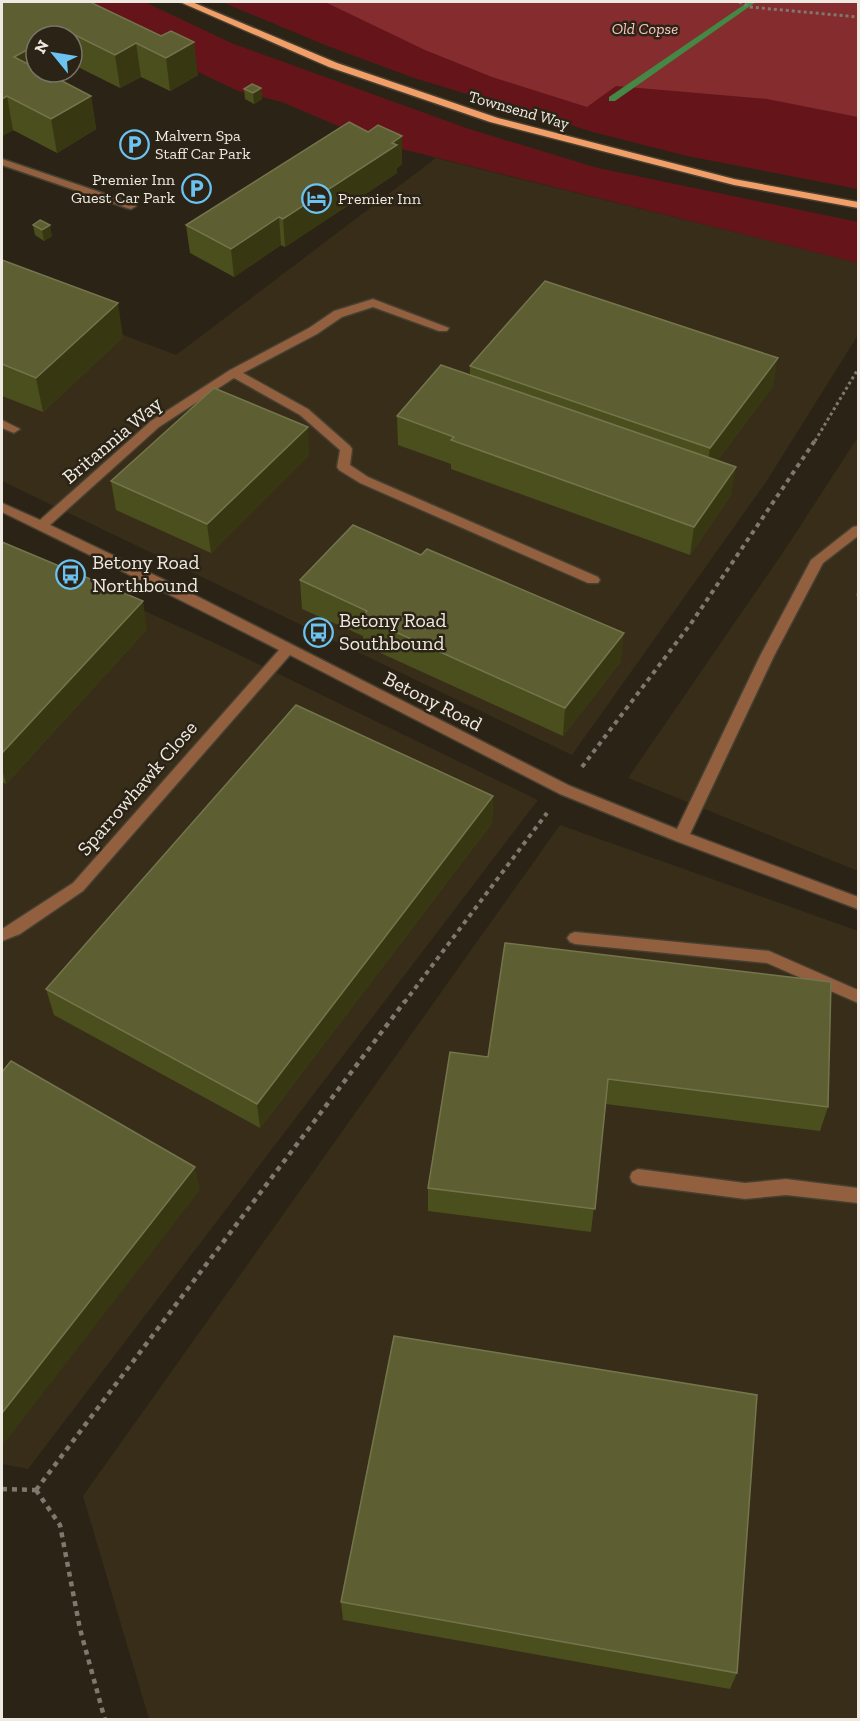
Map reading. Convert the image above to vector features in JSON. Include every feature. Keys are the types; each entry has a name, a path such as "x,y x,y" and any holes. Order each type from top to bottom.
{"main road":[{"name":"Townsend Way","path":"185,2 333,65 494,120 734,182 858,205"}],"street":[{"path":"2,162 131,206"},
{"name":"Britannia Way","path":"40,527 155,424 234,373 338,315 373,303 443,328"},
{"path":"234,373 304,412 346,449 343,467 364,480 593,580"},
{"name":"Betony Road","path":"2,507 168,587 565,790 681,837 858,903"},
{"path":"681,837 767,656 818,560 858,530"},
{"name":"Sparrowhawk Close","path":"2,935 15,930 78,887 288,649"},
{"path":"575,938 769,957 858,997"},
{"path":"638,1177 745,1191 786,1187 858,1196"}],"path":[{"path":"739,2 750,7 858,17"},
{"path":"36,1490 692,622 806,456 858,369"},
{"path":"2,1489 36,1490"},
{"path":"36,1490 60,1525 80,1629 105,1719"}],"shaded area":[{"path":"436,158 858,263 858,335 766,482 572,755 2,481 2,289 176,355"},
{"path":"858,437 858,871 628,778 786,548"},
{"path":"2,545 223,647 538,800 28,1469 2,1464"},
{"path":"560,825 858,931 858,1719 149,1719 83,1496"}],"green space":[{"path":"27,2 145,2 231,43 469,129 598,168 858,222 858,263 378,143 282,102 238,91 175,61"},
{"name":"Old Copse","path":"222,2 858,2 858,189 687,156 593,132 414,78 325,45"},
{"name":"Old Copse","path":"325,2 858,2 858,117 767,99 616,86 587,107 492,77 425,50"}],"building":[{"path":"2,2 90,2 161,36 171,31 194,42 166,58 136,43 115,55 84,40 84,24 24,24 24,52 14,57 24,62 24,84 68,84 91,96 51,119 7,96 2,99"},
{"path":"252,84 261,88 253,93 244,89"},
{"path":"349,122 368,132 378,125 402,136 392,143 397,145 283,219 279,217 231,249 186,225"},
{"path":"40,220 50,225 42,230 33,225"},
{"path":"2,260 118,303 36,378 2,364"},
{"path":"545,281 778,358 710,448 470,366"},
{"path":"441,365 736,467 694,527 451,440 454,437 397,416"},
{"path":"214,388 308,427 207,524 111,481"},
{"path":"353,525 421,555 427,549 624,633 565,708 362,617 367,611 300,580"},
{"path":"2,542 143,601 2,753"},
{"path":"296,705 493,796 257,1104 46,989"},
{"path":"505,943 831,982 828,1107 608,1079 595,1209 428,1188 450,1052 488,1057"},
{"path":"11,1061 195,1167 2,1413 2,1072"},
{"path":"394,1336 757,1395 737,1673 341,1602"}],"waterway":[{"path":"612,99 752,2"}],"place":[{"name":"Malvern Spa Staff Car Park","path":"134,144"},
{"name":"Premier Inn Guest Car Park","path":"196,188"},
{"name":"Premier Inn","path":"317,198"},
{"name":"Betony Road Northbound","path":"71,574"},
{"name":"Betony Road Southbound","path":"318,632"}]}
